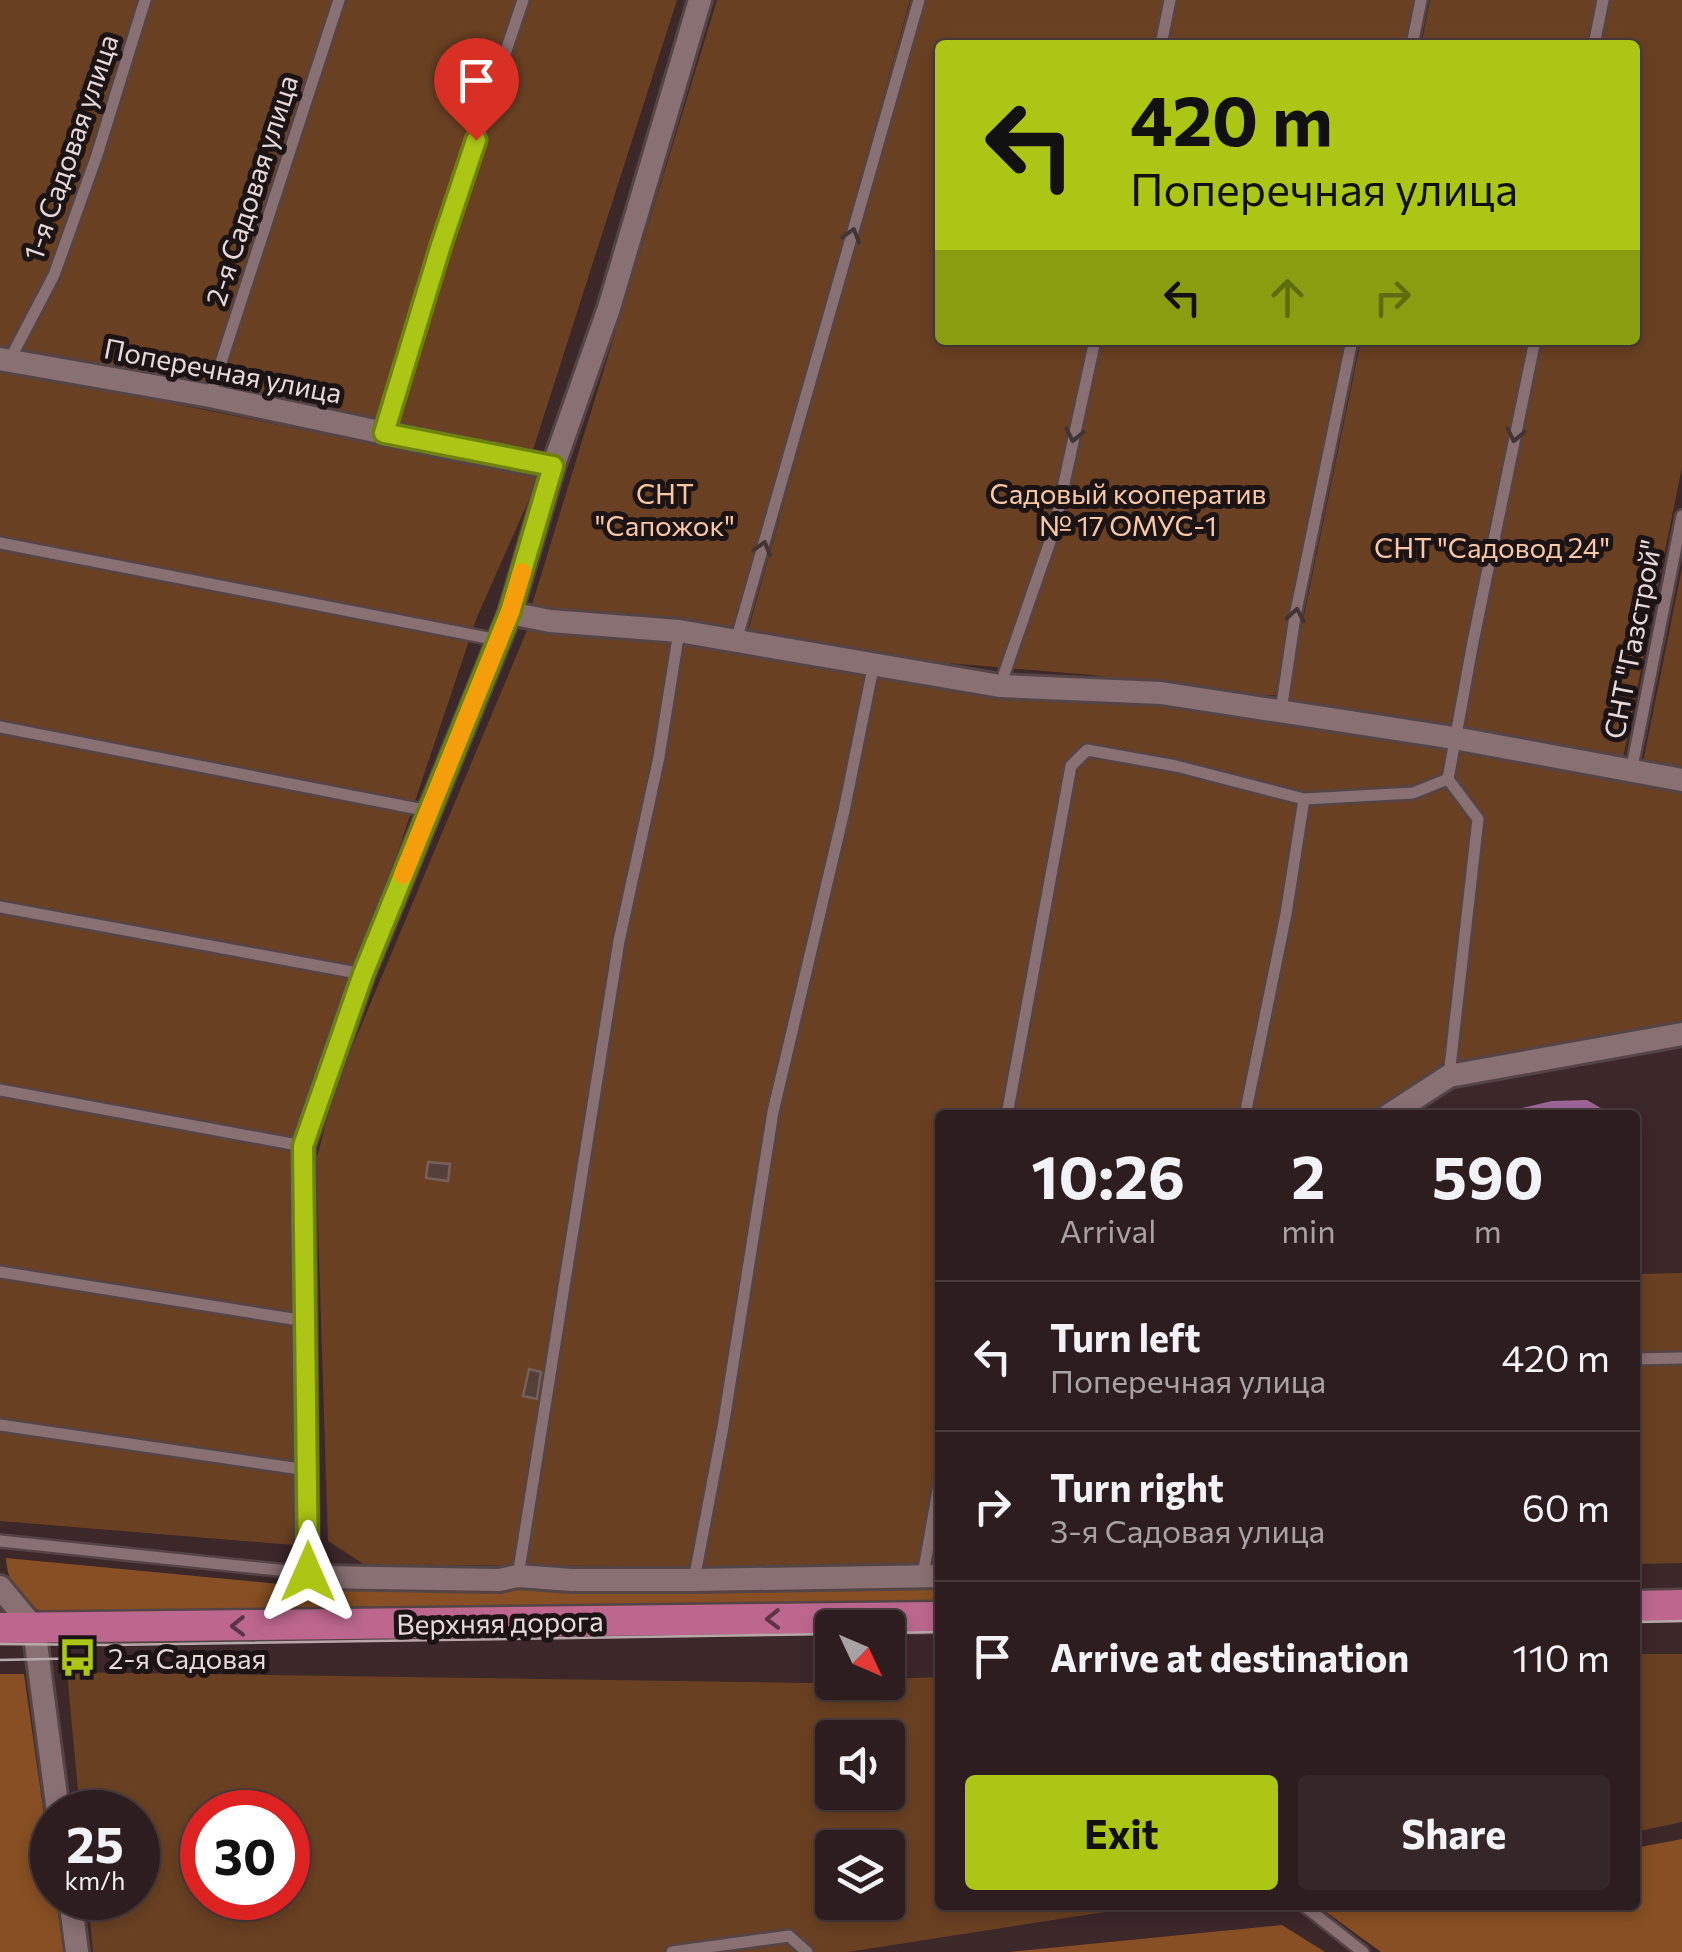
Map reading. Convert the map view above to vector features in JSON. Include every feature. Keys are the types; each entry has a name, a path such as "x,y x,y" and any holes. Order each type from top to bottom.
{"main road":[{"path":"1640,1606 1682,1605"},
{"name":"Верхняя дорога","path":"0,1628 935,1616"}],"street":[{"path":"700,0 608,308 553,466 510,612 363,974 303,1146 308,1572 317,1577 435,1580 500,1580 518,1576 572,1580 932,1576"},
{"name":"Поперечная улица","path":"5,360 210,396 553,466"},
{"path":"510,612 550,621 679,631 1000,686 1161,693 1454,738 1682,780"},
{"path":"1397,1110 1449,1076 1682,1034"},
{"path":"0,1587 34,1628 55,1790"},
{"path":"73,1920 77,1952"}],"lane":[{"name":"1-я Садовая улица","path":"5,360 54,275 145,0"},
{"name":"2-я Садовая улица","path":"210,396 339,0"},
{"path":"384,433 441,245 524,0"},
{"path":"736,641 918,0"},
{"path":"1162,40 1170,0"},
{"path":"1413,40 1421,0"},
{"path":"1595,40 1603,0"},
{"path":"1000,686 1054,530 1093,345"},
{"path":"1281,711 1296,616 1351,345"},
{"path":"1449,1076 1478,819 1448,780 1534,345"},
{"name":"СНТ \"Газстрой\"","path":"1630,772 1682,516"},
{"path":"0,543 498,640"},
{"path":"518,1576 619,941 658,757 679,631"},
{"path":"694,1580 724,1426 773,1112 874,663"},
{"path":"0,727 429,811"},
{"path":"1008,1110 1071,766 1086,750 1176,766 1304,798 1413,793 1448,780"},
{"path":"1246,1110 1286,914 1304,798"},
{"path":"0,907 363,974"},
{"path":"0,1090 303,1146"},
{"path":"0,1272 305,1321"},
{"path":"1640,1359 1682,1358"},
{"path":"0,1425 307,1470"},
{"path":"932,1576 935,1540"},
{"path":"0,1541 308,1572"},
{"path":"1309,1910 1363,1952"},
{"path":"672,1952 789,1936 807,1952"}],"green space":[{"path":"0,0 677,0 532,453 0,351"},
{"name":"СНТ \"Сапожок\"","path":"717,0 910,0 734,631 531,608"},
{"name":"Садовый кооператив № 17 ОМУС-1","path":"924,0 1414,0 1406,40 935,40 935,345 1344,345 1275,695 911,660 748,631"},
{"name":"СНТ \"Садовод 24\"","path":"1430,0 1682,0 1682,467 1622,763 1299,708 1287,697 1360,345 1640,345 1640,40 1422,40"},
{"path":"0,369 539,477 477,617 359,967 291,1139 294,1545 0,1521"},
{"path":"1682,568 1682,773 1642,767"},
{"path":"528,628 727,649 1077,698 1281,717 1682,790 1682,1024 1439,1067 1375,1110 935,1110 935,1567 365,1565 328,1541 316,1161 335,1088"},
{"path":"1682,1273 1682,1563 1640,1564 1640,1274"},
{"path":"1640,1654 1682,1654 1682,1822 1640,1831"},
{"path":"67,1672 815,1683 815,1700 905,1700 905,1678 935,1677 935,1910 1118,1910 848,1952 93,1952 90,1920 160,1920 160,1790 78,1790"}],"shaded area":[{"path":"1587,1100 1604,1110 1513,1110 1552,1101"},
{"path":"6,1558 279,1584 935,1587 935,1606 48,1614 30,1605 10,1578"},
{"path":"0,1674 24,1674 40,1790 30,1790 30,1920 59,1920 64,1952 0,1952"},
{"path":"1682,1839 1682,1952 1381,1952 1323,1910 1640,1910 1640,1847"},
{"path":"1282,1925 1325,1952 1009,1952"}],"building":[{"path":"428,1162 450,1164 448,1181 426,1178"},
{"path":"529,1369 541,1372 537,1399 523,1396"}],"tram line":[{"path":"1640,1622 1682,1621"},
{"path":"905,1633 935,1632"},
{"path":"0,1644 815,1634"},
{"path":"0,1660 90,1658"}],"slow traffic":[{"path":"403,875 510,612 522,572"}],"place":[{"name":"2-я Садовая","path":"78,1658"}],"route":[{"path":"308,1572 303,1146 363,974 510,612 553,466 384,433 476,140"}]}
